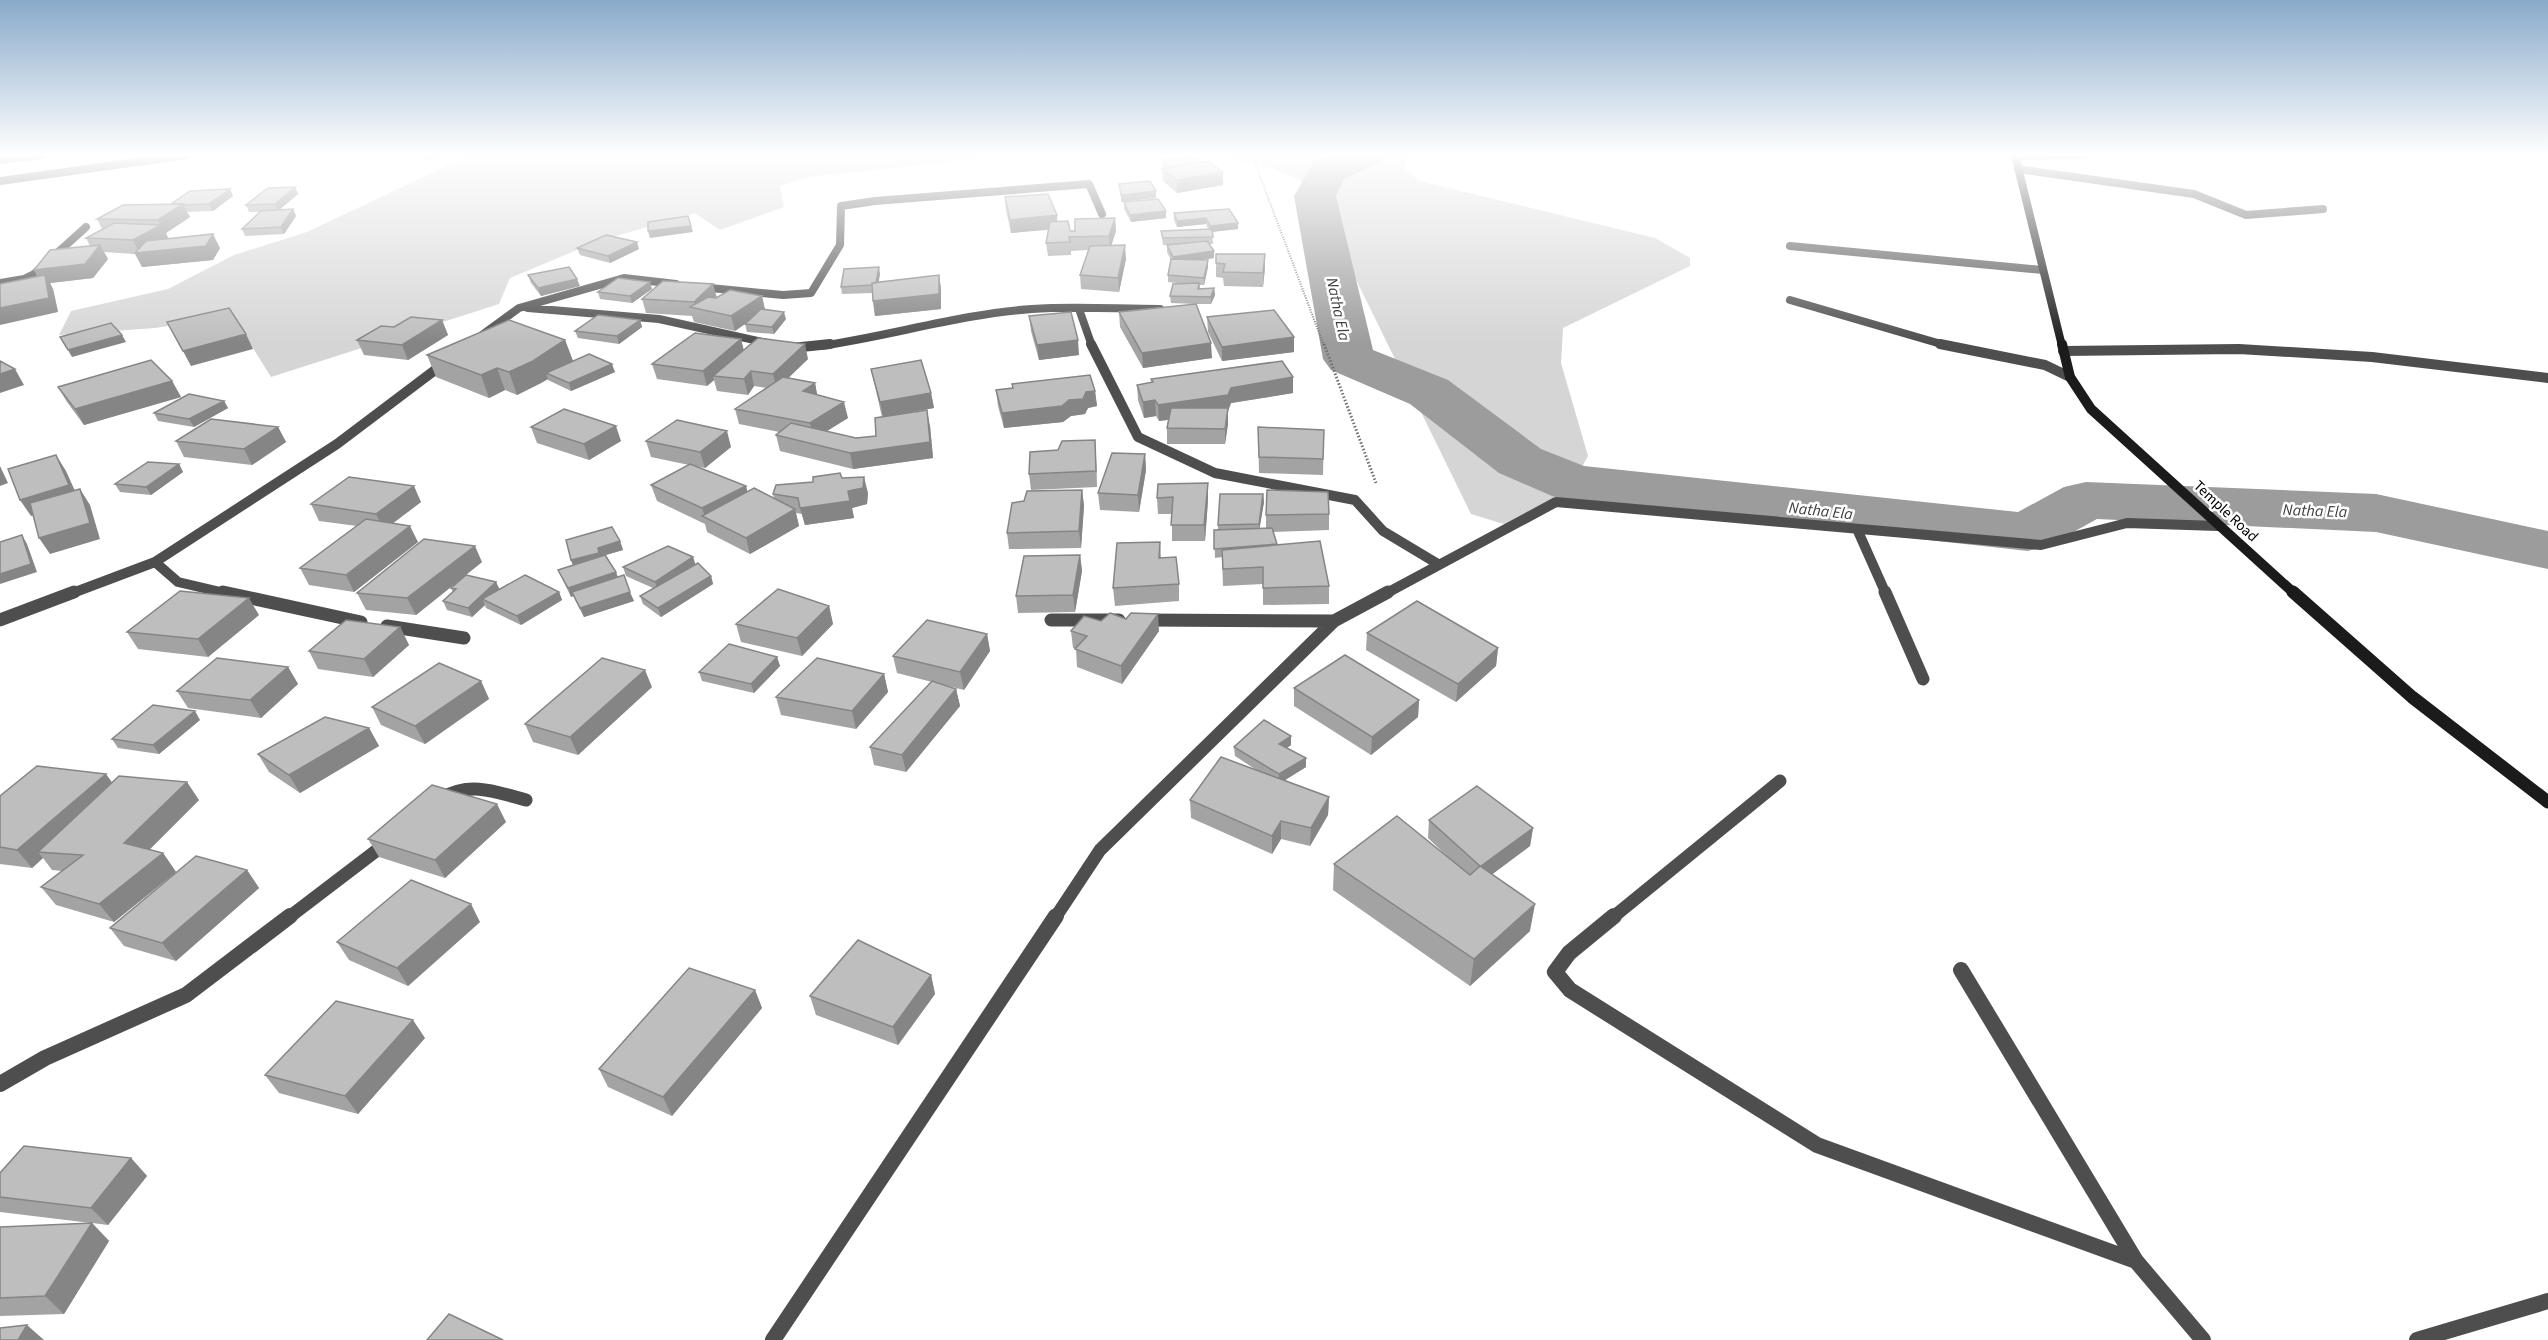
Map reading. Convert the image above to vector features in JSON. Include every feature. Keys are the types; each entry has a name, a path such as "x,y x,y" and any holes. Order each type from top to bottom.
{"street":[{"path":"473,342 519,308 624,278 783,295 811,293 840,245 841,218"},
{"name":"Temple Road","path":"2030,218 2070,377 2091,409 2132,448 2180,488 2218,526 2412,697 2548,802"},
{"path":"0,283 34,274 86,228"},
{"path":"1790,246 2043,270"},
{"path":"1790,300 1933,343 2045,365 2070,377"},
{"path":"519,308 659,319 798,349 861,340 936,322 1032,309 1172,310"},
{"path":"1079,309 1087,337 1138,437 1215,472 1355,500 1383,531 1438,564"},
{"path":"2063,351 2240,350 2350,356 2548,378"},
{"path":"0,621 155,562 337,444 454,356"},
{"path":"773,1340 1100,850 1334,621 1556,502 2041,545 2127,523 2218,526"},
{"path":"1857,529 1923,679"},
{"path":"155,562 178,582 330,617 464,638"},
{"path":"1051,620 1334,621"},
{"path":"1780,781 1569,953 1556,972 1570,990 1817,1145 2136,1262"},
{"path":"429,808 447,795 473,786 526,800"},
{"path":"0,1084 45,1058 186,995 403,829"},
{"path":"1961,970 2136,1262 2203,1340"},
{"path":"2417,1340 2548,1301"}],"path":[{"path":"1275,218 1361,438 1378,489 1383,531"}],"shaded area":[{"path":"338,218 680,218 596,242 510,278 499,304 271,377 233,316 155,328 59,335 71,311 168,289 234,255 307,232"},
{"path":"702,218 755,218 720,230"},
{"path":"1326,218 1570,218 1655,238 1690,258 1690,266 1563,328 1561,363 1588,456 1573,483 1525,521 1504,524 1471,514"}],"building":[{"path":"100,218 162,218 158,220 97,219"},
{"path":"254,218 287,218 281,227 242,229"},
{"path":"688,218 691,226 648,231 648,222"},
{"path":"1009,218 1033,218 1010,220"},
{"path":"1115,218 1109,236 1069,237 1070,242 1046,243 1050,222 1068,221 1070,231 1075,231 1075,219"},
{"path":"1176,218 1234,218 1238,223 1210,226 1206,218 1177,221"},
{"path":"114,223 161,225 133,240 86,238"},
{"path":"1212,229 1213,237 1163,238 1161,231"},
{"path":"213,234 206,246 135,253 146,241"},
{"path":"606,235 637,242 608,256 577,248"},
{"path":"1207,241 1214,251 1173,257 1167,245"},
{"path":"100,245 85,264 34,270 50,250"},
{"path":"1125,245 1118,278 1080,275 1090,246"},
{"path":"1216,254 1265,254 1263,273 1223,272 1225,264 1216,263"},
{"path":"1171,259 1208,260 1204,278 1168,275"},
{"path":"569,267 577,279 538,288 528,275"},
{"path":"879,267 876,283 841,287 844,269"},
{"path":"45,275 49,298 0,308 0,284"},
{"path":"939,275 939,294 873,301 872,283"},
{"path":"618,278 650,282 630,296 598,292"},
{"path":"663,281 713,284 694,302 642,299"},
{"path":"1199,283 1198,289 1214,288 1211,297 1170,296 1173,284"},
{"path":"730,290 762,296 731,316 690,307 708,297 716,298"},
{"path":"1196,304 1211,343 1142,353 1119,312"},
{"path":"229,308 246,334 183,351 167,322"},
{"path":"761,309 784,312 772,327 745,324"},
{"path":"1274,310 1294,337 1222,347 1207,317"},
{"path":"1071,312 1078,340 1037,345 1029,316"},
{"path":"598,315 640,320 617,336 575,331"},
{"path":"411,317 442,320 402,345 357,340 381,326 394,327"},
{"path":"509,320 565,340 533,361 509,372 497,368 481,375 427,355"},
{"path":"111,323 122,335 68,350 60,337"},
{"path":"695,333 741,339 703,371 652,364"},
{"path":"758,338 805,344 773,374 751,371 744,379 713,376"},
{"path":"589,354 612,364 569,383 546,373"},
{"path":"151,360 172,381 75,409 58,387"},
{"path":"921,360 931,393 880,402 871,369"},
{"path":"0,361 15,369 0,374"},
{"path":"1282,361 1293,377 1231,388 1228,395 1158,405 1155,400 1143,402 1137,385 1153,382 1151,379"},
{"path":"1090,375 1095,391 1086,392 1083,399 1069,400 1062,406 1002,413 996,390 1013,388 1012,384"},
{"path":"783,377 815,383 803,391 844,402 810,423 735,409"},
{"path":"189,394 224,401 189,419 154,413"},
{"path":"1171,408 1228,408 1225,429 1167,428"},
{"path":"564,409 616,426 584,444 531,427"},
{"path":"927,410 930,442 850,453 776,435 791,423 856,438 876,436 875,418"},
{"path":"211,419 278,427 244,449 176,441"},
{"path":"677,420 727,431 700,452 646,441"},
{"path":"1258,427 1324,430 1323,459 1259,457"},
{"path":"1095,440 1096,471 1029,474 1030,452 1058,450 1062,441"},
{"path":"1112,453 1145,454 1138,495 1098,493"},
{"path":"56,455 69,485 20,500 8,469"},
{"path":"148,462 179,464 146,487 115,484"},
{"path":"690,464 746,486 702,508 651,485"},
{"path":"840,473 842,478 864,477 863,488 848,491 850,501 800,508 798,498 773,494 776,485 813,482 813,477"},
{"path":"349,477 414,486 376,514 311,504"},
{"path":"1208,483 1204,525 1171,525 1173,497 1157,498 1158,484"},
{"path":"754,488 795,509 746,538 702,516"},
{"path":"80,489 90,523 39,538 30,503"},
{"path":"1082,490 1079,531 1007,533 1012,503 1024,501 1027,491"},
{"path":"1267,490 1328,492 1329,514 1266,515"},
{"path":"1220,494 1263,494 1259,524 1218,525"},
{"path":"366,519 410,526 346,575 300,568"},
{"path":"612,527 620,541 598,548 599,553 571,560 566,540"},
{"path":"1272,528 1277,544 1214,549 1214,530"},
{"path":"22,535 31,564 0,574 0,542"},
{"path":"424,539 475,546 407,598 357,593"},
{"path":"1320,541 1329,586 1263,588 1263,567 1223,569 1222,550"},
{"path":"1160,542 1159,558 1176,557 1179,584 1113,588 1117,543"},
{"path":"668,546 693,557 655,582 623,567"},
{"path":"605,555 616,572 568,588 558,570"},
{"path":"1080,555 1073,595 1016,596 1024,556"},
{"path":"698,563 711,576 658,608 640,596"},
{"path":"466,575 496,582 468,608 443,601 456,589 451,588"},
{"path":"525,575 559,592 517,616 482,599"},
{"path":"624,575 630,592 580,608 572,592"},
{"path":"778,589 829,606 797,638 736,624"},
{"path":"180,591 249,598 198,639 127,632"},
{"path":"1417,601 1498,648 1458,684 1367,633"},
{"path":"1110,613 1126,619 1131,613 1158,614 1121,666 1075,649 1087,636 1071,631 1084,616 1101,621"},
{"path":"346,620 400,627 364,659 309,651"},
{"path":"927,620 987,634 960,672 893,656"},
{"path":"729,644 777,657 751,684 699,672"},
{"path":"1345,655 1419,700 1372,737 1294,688"},
{"path":"217,658 288,667 250,700 177,691"},
{"path":"602,658 645,670 570,737 525,724"},
{"path":"817,658 884,674 852,711 776,697"},
{"path":"439,663 481,681 415,726 372,707"},
{"path":"932,681 956,689 902,755 870,747"},
{"path":"153,705 195,711 153,745 112,739"},
{"path":"325,717 369,728 289,775 258,754"},
{"path":"1264,720 1291,736 1279,744 1306,758 1279,774 1234,747"},
{"path":"1221,757 1329,797 1311,828 1281,821 1272,836 1190,800"},
{"path":"37,766 106,774 17,850 0,847 0,796"},
{"path":"119,776 187,782 124,843 163,853 99,904 41,887 83,855 38,852"},
{"path":"432,785 497,804 435,860 368,839"},
{"path":"1477,786 1533,828 1481,866 1429,820"},
{"path":"1397,816 1470,875 1480,866 1535,904 1474,959 1334,864"},
{"path":"196,856 247,870 162,943 110,928"},
{"path":"411,880 471,904 397,968 337,942"},
{"path":"858,940 931,975 893,1027 810,996"},
{"path":"689,968 755,990 663,1097 599,1069"},
{"path":"336,1001 413,1020 345,1096 265,1075"},
{"path":"24,1146 131,1158 91,1208 0,1197 0,1173"},
{"path":"92,1223 45,1296 0,1298 0,1227"},
{"path":"449,1314 503,1340 427,1340"},
{"path":"27,1325 18,1340 0,1340 0,1328"}],"waterway":[{"name":"Natha Ela","path":"1319,218 1349,359 1429,392 1520,461 1573,483 2028,532 2086,500 2376,513 2548,550"}]}
